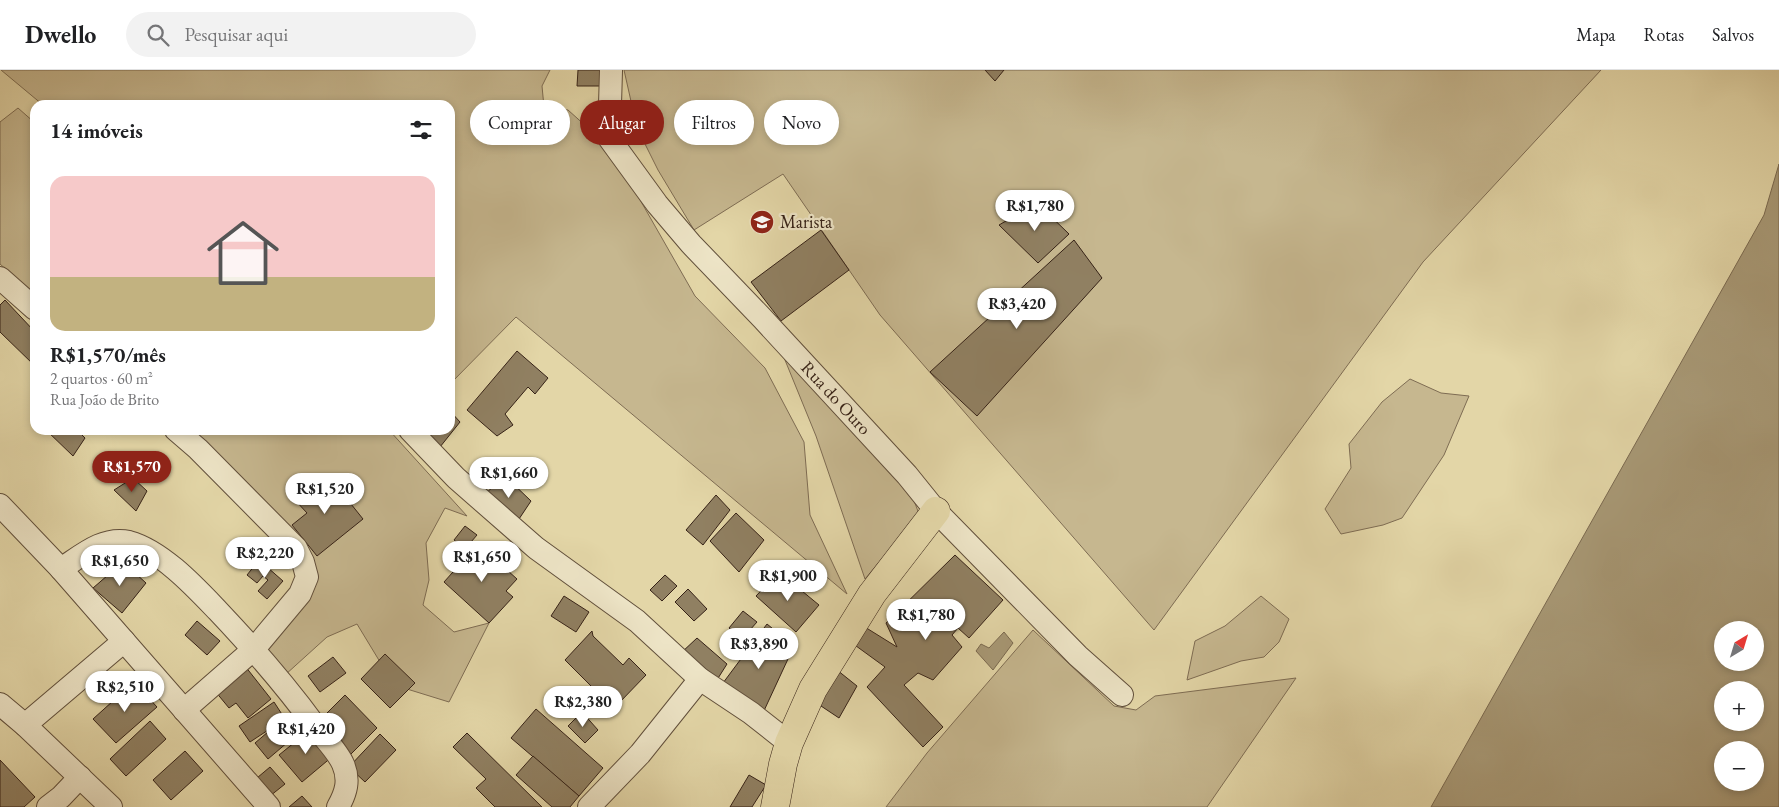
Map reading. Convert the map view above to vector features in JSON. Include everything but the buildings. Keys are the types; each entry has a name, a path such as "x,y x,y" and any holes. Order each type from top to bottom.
{"main road":[{"path":"775,807 789,743 813,689 872,594 936,511"}],"street":[{"name":"Rua do Ouro","path":"611,71 609,138 652,197 691,244 770,326 907,475 936,511 1078,656 1122,695"},
{"path":"0,278 30,305"},
{"path":"182,435 296,548 303,562 307,577 300,594 254,649 184,710"},
{"path":"415,435 456,478 536,548 637,621 700,679 751,713 789,743"},
{"path":"0,505 124,641 269,807"},
{"path":"60,570 88,551 111,540 129,542 161,558 198,590 254,649 343,763 347,780 346,793 338,807"},
{"path":"26,725 124,641"},
{"path":"589,807 640,754 700,679"},
{"path":"0,704 26,725 112,807"},
{"path":"48,807 61,797 80,777"}],"shaded area":[{"path":"1,70 550,70 542,86 543,100 470,100 470,145 570,145 570,112 580,121 580,145 607,145 617,154 635,191 695,296 765,368 804,442 810,515 847,594 516,317 455,379 455,100 37,100"},
{"path":"624,70 1601,70 1423,262 1154,630 880,315 783,174 694,230 658,170 646,145 664,145 664,100 631,100"},
{"path":"18,108 30,119 30,291 0,264 0,122"},
{"path":"1779,164 1779,807 1431,807 1764,215"},
{"path":"776,338 909,487 919,514 865,579 816,436"},
{"path":"1410,379 1441,393 1469,396 1444,455 1402,518 1383,525 1341,534 1325,509 1351,468 1349,444 1382,402"},
{"path":"191,435 394,435 467,516 445,508 426,543 429,580 423,605 454,632 489,623 449,702 394,685 357,624 327,637 285,675 264,647 315,580"},
{"path":"1261,596 1289,619 1279,642 1264,657 1241,661 1187,680 1195,641 1225,626"},
{"path":"1033,630 1114,706 1136,710 1155,696 1296,678 1207,807 886,807 927,753"},
{"path":"1004,632 1013,643 993,670 976,651 981,644 989,648"}],"place":[{"name":"Marista","path":"762,222"}]}
